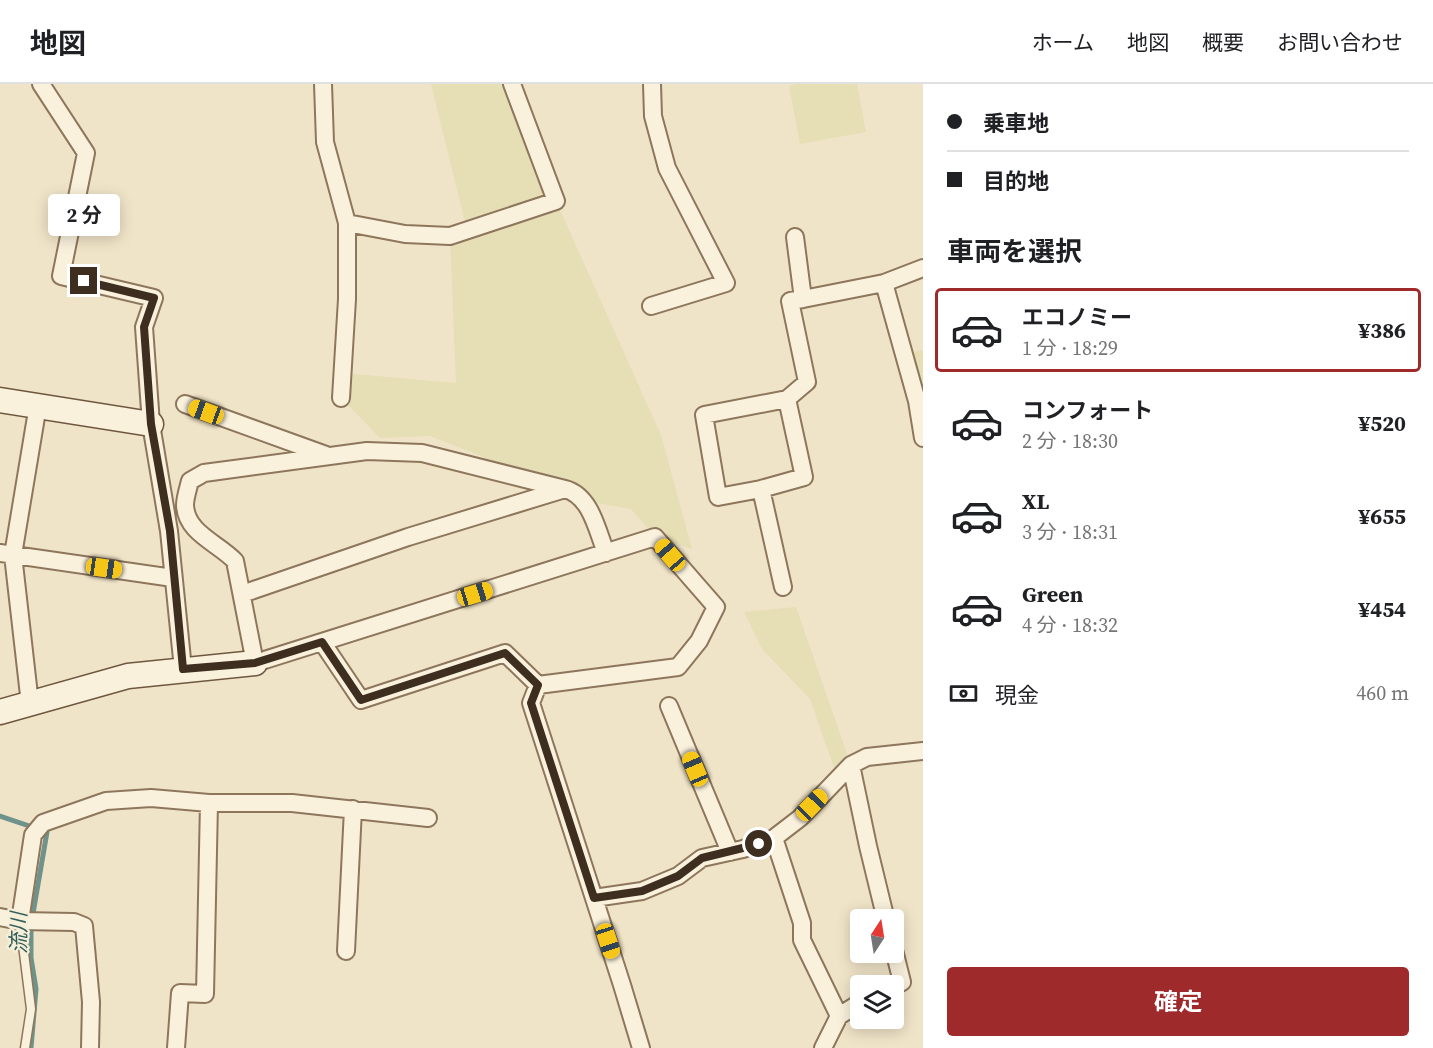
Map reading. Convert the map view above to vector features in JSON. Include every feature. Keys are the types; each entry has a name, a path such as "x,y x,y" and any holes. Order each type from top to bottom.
{"street":[{"path":"41,84 86,153 61,276 154,298 144,327 151,424 170,531 183,669"},
{"path":"323,84 325,142 347,223 347,299 341,398"},
{"path":"347,223 405,234 450,236 556,201 512,84"},
{"path":"651,306 726,283 667,168 653,116 652,84"},
{"path":"795,237 803,298"},
{"path":"787,399 804,477 761,489 718,497 704,415 787,399 807,382 790,302 884,283 923,268"},
{"path":"884,283 917,401 923,438"},
{"path":"0,400 151,424"},
{"path":"185,404 330,456"},
{"path":"30,704 7,554 38,405"},
{"path":"255,663 234,561 227,552 209,541 192,526 185,506 190,482 204,473 367,451 422,453 576,492 585,501 606,553"},
{"path":"242,594 408,537 565,489"},
{"path":"761,489 783,587"},
{"path":"0,712 128,676 255,663 655,537 716,608 699,641 678,667 538,685"},
{"path":"7,554 173,578"},
{"path":"322,642 361,700 505,653 538,685"},
{"path":"538,685 531,703 641,1048"},
{"path":"669,706 730,852"},
{"path":"594,898 642,891 678,876 702,858 774,838 800,818 851,765 867,757 923,751"},
{"path":"851,765 883,909"},
{"path":"20,921 33,835 43,823 106,801 151,798 208,803 292,803 428,818"},
{"path":"176,1048 180,993 205,994 208,803"},
{"path":"346,951 353,809"},
{"path":"774,838 802,923 802,940 839,1016"},
{"path":"0,917 20,921 74,922 84,926 91,1002 90,1048"},
{"path":"823,1048 839,1016 850,1009"}],"lane":[{"path":"20,921 31,1009 26,1048"}],"shaded area":[{"path":"431,84 512,84 556,201 661,435 692,549 655,537 631,509 585,501 565,489 430,436 380,438 341,398 343,373 456,383 450,236 467,230"},
{"path":"857,84 866,132 800,144 789,86"},
{"path":"923,350 923,438 904,354"},
{"path":"796,607 851,765 838,779 810,699 762,649 744,612"}],"waterway":[{"name":"流川","path":"0,816 47,832 31,925 31,958 36,989 31,1048"}],"route":[{"path":"84,281 154,298 144,327 151,424 170,531 183,669 255,663 322,642 361,700 505,653 538,685 531,703 594,898 642,891 678,876 702,858 759,844"}]}
